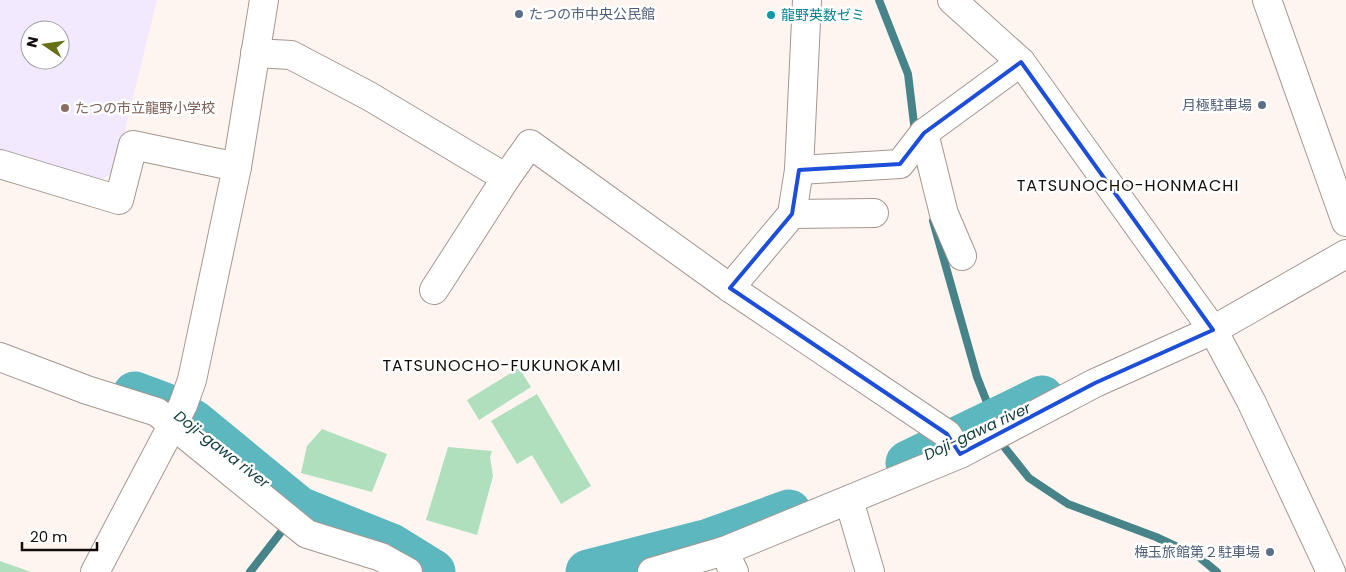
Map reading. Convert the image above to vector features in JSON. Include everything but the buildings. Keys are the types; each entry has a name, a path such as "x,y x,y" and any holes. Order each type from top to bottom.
{"street":[{"path":"95,572 177,415 192,380 237,167 264,0"},
{"path":"730,288 792,214 799,170 807,0"},
{"path":"952,0 1021,62 1213,330 1250,400 1332,572"},
{"path":"1267,0 1300,98 1346,222"},
{"path":"255,53 291,55 369,96 506,178"},
{"path":"799,170 900,164 924,133 1021,62"},
{"path":"924,133 944,214 962,256"},
{"path":"434,290 530,144 730,288 947,434 960,454"},
{"path":"0,164 119,200 133,145 237,167"},
{"path":"792,214 874,213"},
{"path":"652,572 729,561 849,500 960,454 1095,384 1213,330 1346,254"},
{"path":"0,357 88,390 157,412 177,415 279,511 307,534 381,557 408,572"},
{"path":"849,500 870,572"}],"highlighted area":[{"path":"1021,62 1213,330 1095,383 960,454 947,434 730,288 792,214 799,170 900,164 924,133"}],"shaded area":[{"name":"たつの市立龍野小学校","path":"0,0 157,0 115,171 93,186 0,157"}],"green space":[{"path":"519,368 531,387 479,420 467,400"},
{"path":"537,394 591,486 561,504 532,455 517,464 491,421"},
{"path":"322,429 387,454 372,492 301,473 307,446"},
{"path":"448,447 492,451 490,457 493,476 477,535 426,520"},
{"path":"0,561 31,572 0,572"}],"waterway":[{"path":"879,0 908,74 915,132"},
{"path":"933,221 977,377 1005,448 1029,478 1068,504 1156,537 1199,557 1217,572"},
{"name":"Doji-gawa river","path":"135,394 162,404 193,422 299,509 391,546 433,572"},
{"name":"Doji-gawa river","path":"908,463 1042,398"},
{"path":"250,572 299,509"},
{"name":"Doji-gawa river","path":"588,572 709,541 789,512"}],"place":[{"name":"たつの市中央公民館","path":"519,14"},
{"name":"龍野英数ゼミ","path":"771,15"},
{"name":"月極駐車場","path":"1262,105"},
{"name":"たつの市立龍野小学校","path":"65,108"},
{"name":"梅玉旅館第２駐車場","path":"1270,552"}],"district":[{"name":"TATSUNOCHO-HONMACHI","path":"1128,185"},
{"name":"TATSUNOCHO-FUKUNOKAMI","path":"502,365"}]}
